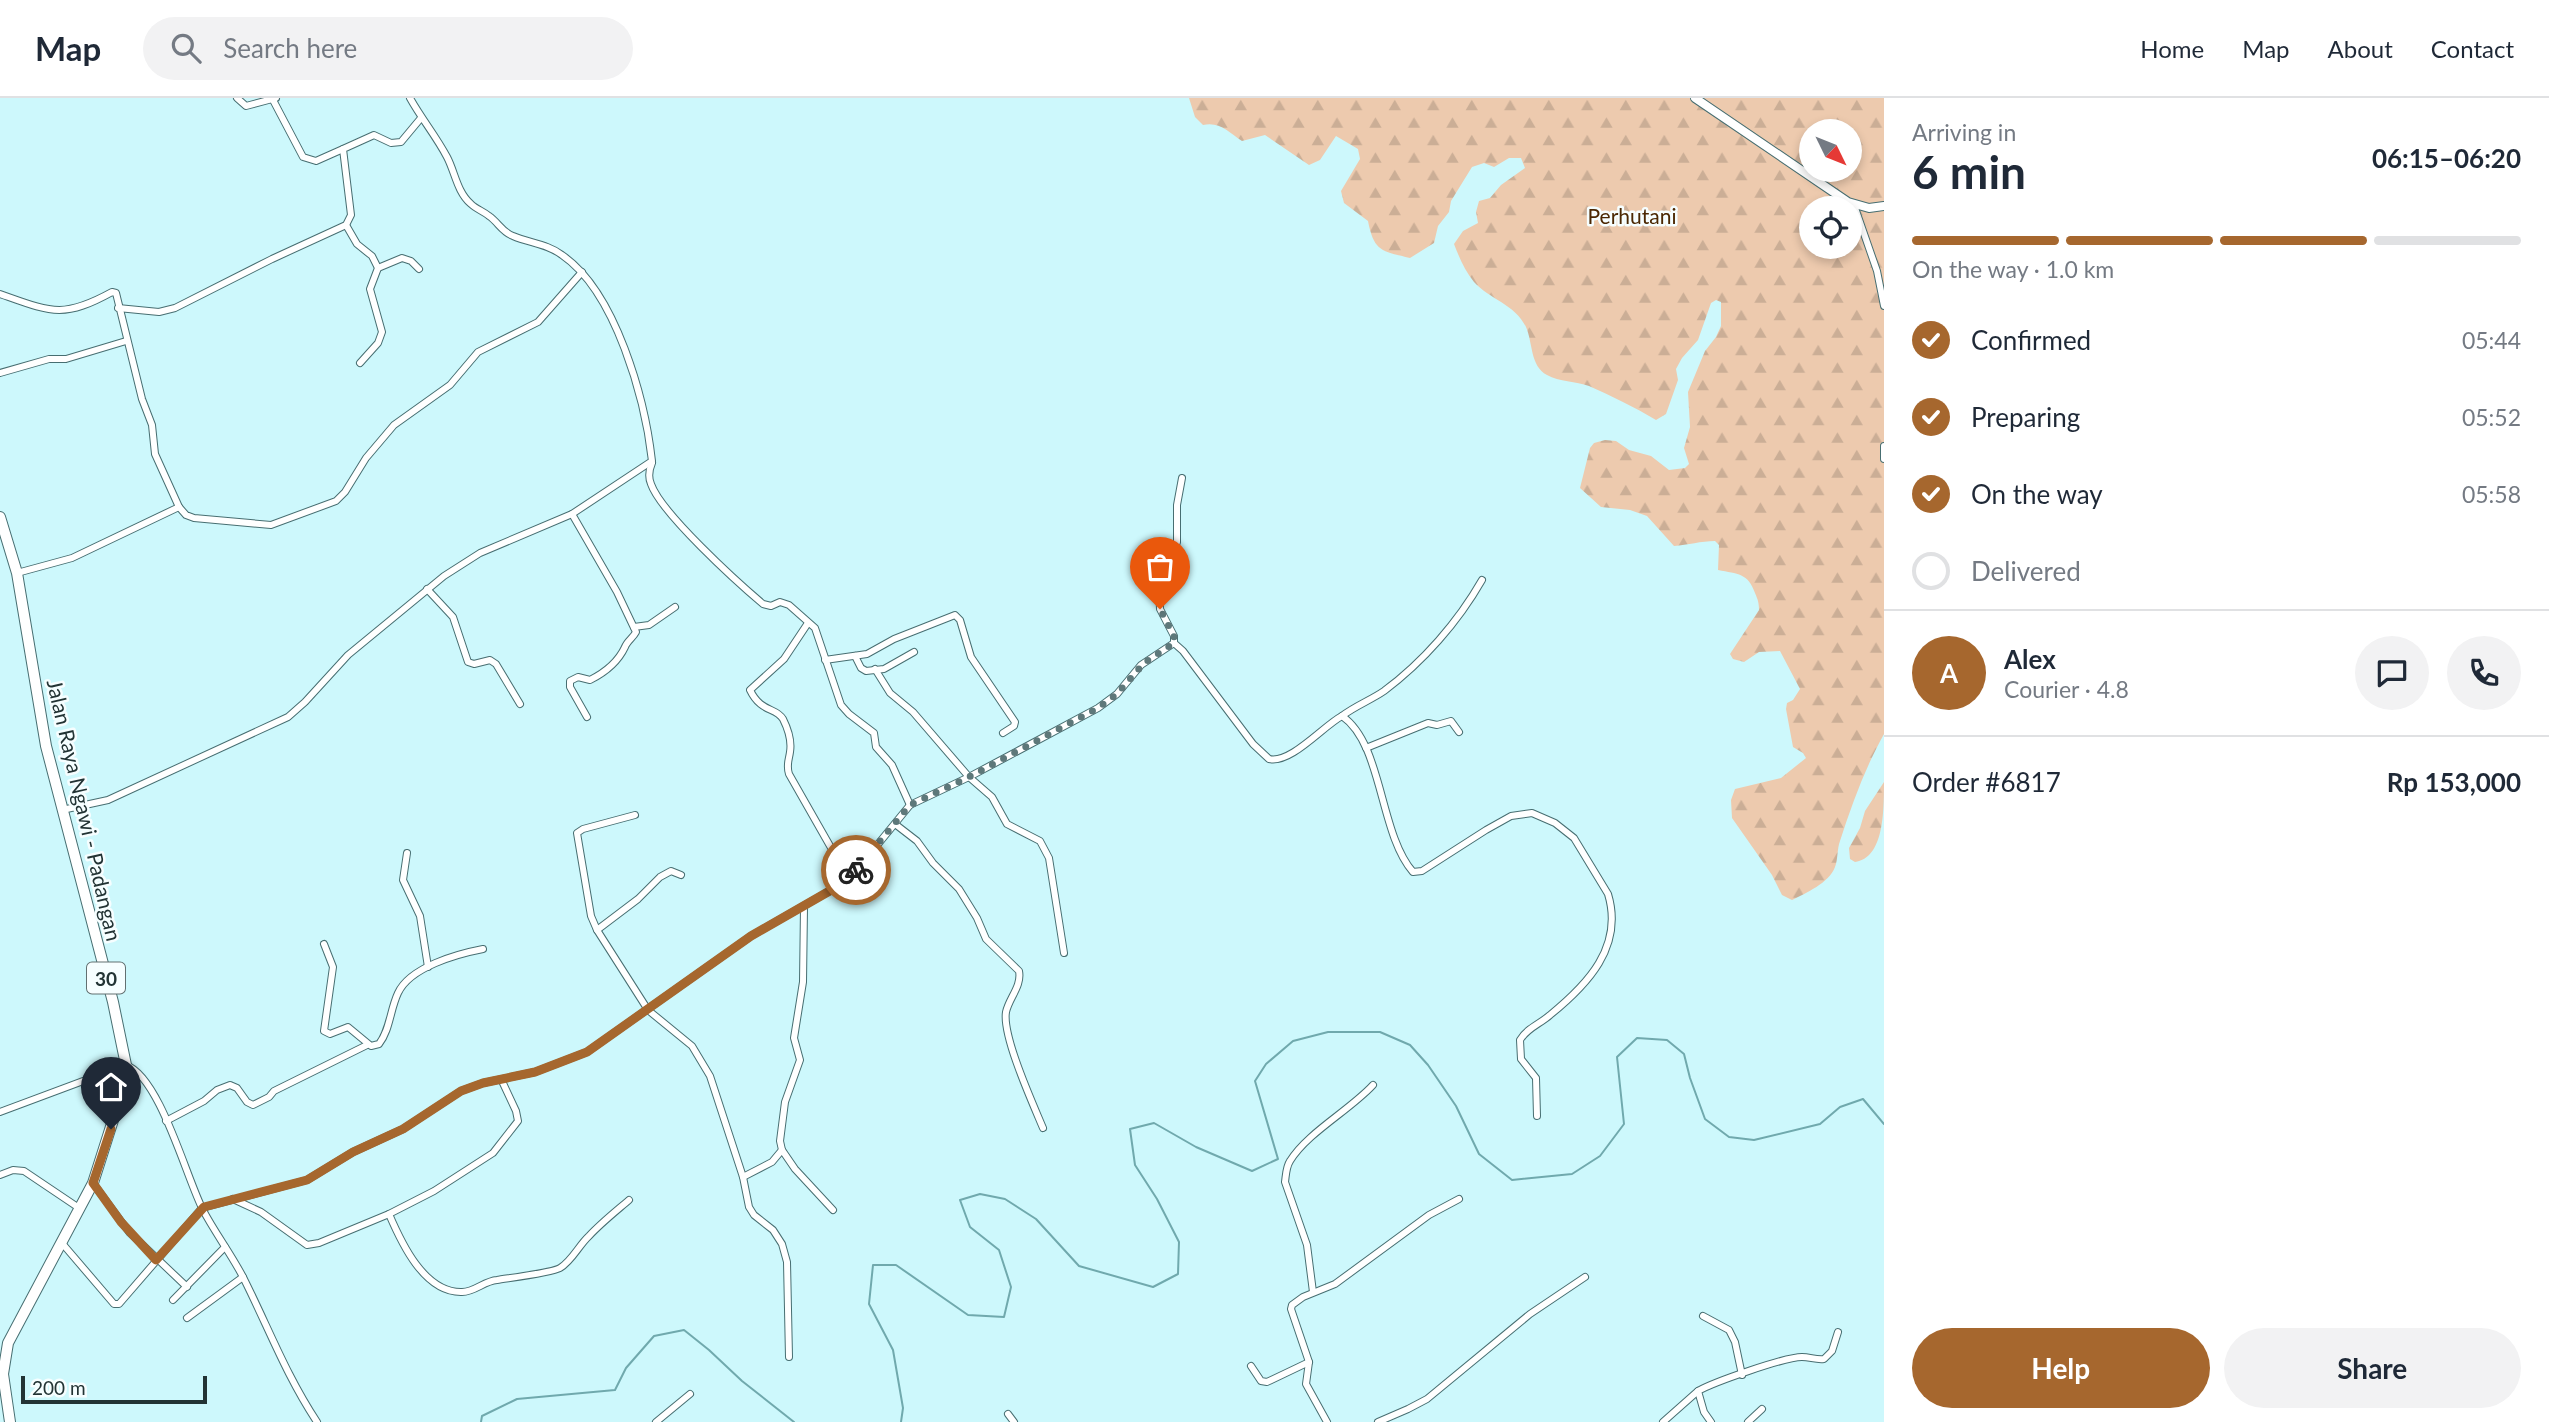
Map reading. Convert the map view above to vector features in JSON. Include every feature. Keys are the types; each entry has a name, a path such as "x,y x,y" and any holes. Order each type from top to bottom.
{"highway":[{"name":"Jalan Raya Ngawi - Padangan","path":"0,517 17,573 39,711 62,810 113,1002 126,1065 122,1092 93,1183 13,1331 6,1352 1,1374 10,1422"}],"street":[{"path":"237,98 246,106 274,99 303,157 316,161 374,135 391,143 401,142 421,118"},
{"path":"410,98 446,155 461,192 470,203 489,216 506,233 552,248 582,272 604,303 617,329 643,413 652,461 649,475 651,486 689,533 763,604 771,606 780,602 789,605 817,631 841,705 874,733 876,747 891,765 910,805"},
{"path":"1695,98 1841,196"},
{"path":"118,308 159,312 175,309 272,259 346,225 351,215 343,149"},
{"path":"1862,207 1884,206"},
{"path":"346,225 357,244 372,256 378,268"},
{"path":"1862,228 1877,271 1884,306"},
{"path":"360,363 378,343 382,332 370,289 378,268 402,258 411,261 419,269"},
{"path":"0,294 60,311 82,307 114,292 142,399 152,425 157,461 178,507 194,518 271,525 336,501 345,492 363,462 394,425 450,385 478,352 538,322 582,272"},
{"path":"0,373 49,359 66,359 127,341"},
{"path":"1884,446 1884,459"},
{"path":"62,810 108,800 288,717 348,655 427,589 480,553 572,514 652,461"},
{"path":"1182,478 1177,505 1177,542 1161,576 1160,609 1174,636 1174,643 1183,651 1253,744 1269,759 1281,759 1305,744 1342,716 1377,696 1406,672 1454,623 1482,580"},
{"path":"17,573 72,558 178,507"},
{"path":"572,514 617,592 634,627 635,635 626,644 622,656 616,662 590,680 578,677 570,681 570,687 587,717"},
{"path":"427,589 453,617 468,662 474,664 490,660 496,664 520,704"},
{"path":"634,627 649,625 675,607"},
{"path":"825,660 867,654 894,639 950,616 957,617 971,657 1015,722 1014,726 1003,733"},
{"path":"808,623 784,659 750,690 761,706 778,713 782,718 790,740 787,767 789,774 834,853 844,881"},
{"path":"61,1242 116,1305 202,1208 314,1177 353,1152 403,1129 461,1091 483,1083 535,1072 580,1056 751,936 844,881 866,860 910,805 969,777 1098,708 1117,694 1144,663 1174,643"},
{"path":"855,656 863,669 875,669 889,668 914,652"},
{"path":"875,669 890,693 913,712 969,777 996,801 1007,824 1028,833 1045,848 1049,858 1064,953"},
{"path":"1342,716 1355,727 1366,748 1387,816 1404,860 1413,872 1422,871 1511,816 1526,813 1537,814 1555,823 1574,838 1603,884 1611,905 1608,939 1601,960 1580,989 1549,1016 1529,1029 1520,1040 1521,1059 1536,1078 1536,1116"},
{"path":"1366,748 1428,723 1437,725 1451,721 1459,732"},
{"path":"635,815 583,829 578,833 592,916 597,930 648,1010 692,1046 710,1076 752,1212 780,1238 787,1262 789,1357"},
{"path":"895,824 917,841 933,863 959,889 986,939 1019,971 1020,979 1006,1017 1013,1052 1043,1128"},
{"path":"407,853 404,880 420,916 428,967"},
{"path":"597,930 638,899 664,874 671,871 681,875"},
{"path":"804,907 803,982 794,1038 800,1060 785,1102 780,1132 782,1150 795,1169 833,1210"},
{"path":"324,943 333,967 324,1031 330,1034 348,1027 367,1045"},
{"path":"166,1121 204,1101 217,1090 230,1086 237,1087 247,1102 253,1105 269,1097 274,1091 367,1045 375,1046 381,1041 399,990 442,959 483,949"},
{"path":"0,1112 126,1065 135,1070 153,1093 202,1208 243,1277 296,1391 317,1422"},
{"path":"233,1199 261,1212 307,1245 388,1214 434,1191 501,1146 518,1121 502,1081"},
{"path":"1313,1292 1307,1245 1285,1182 1286,1172 1290,1161 1299,1150 1358,1101 1373,1085"},
{"path":"743,1177 772,1162 782,1150"},
{"path":"0,1175 13,1170 24,1171 79,1209"},
{"path":"93,1183 121,1222 156,1260 187,1287"},
{"path":"1327,1422 1306,1384 1309,1362 1291,1307 1295,1301 1335,1284 1429,1215 1459,1199"},
{"path":"388,1214 407,1253 420,1269 447,1289 460,1292 476,1289 492,1280 508,1280 561,1268 589,1236 629,1200"},
{"path":"173,1300 225,1247"},
{"path":"187,1318 243,1277"},
{"path":"1378,1422 1427,1399 1530,1314 1585,1277"},
{"path":"1703,1316 1723,1326 1733,1336 1742,1375"},
{"path":"1663,1422 1698,1391 1710,1384 1785,1360 1802,1357 1824,1359 1832,1351 1838,1332"},
{"path":"1251,1366 1261,1381 1266,1382 1309,1362"},
{"path":"1698,1391 1704,1412 1711,1422"},
{"path":"656,1422 690,1394"},
{"path":"1748,1422 1762,1409"},
{"path":"1008,1415 1014,1422"}],"green space":[{"name":"Perhutani","path":"1189,98 1884,98 1884,734 1854,800 1839,844 1835,867 1822,883 1792,900 1782,895 1772,875 1732,818 1731,800 1735,789 1781,778 1806,758 1793,747 1786,709 1787,703 1793,700 1800,689 1780,651 1759,652 1744,662 1733,659 1730,654 1759,610 1752,586 1741,575 1718,570 1719,545 1715,541 1674,546 1647,516 1630,510 1601,507 1580,488 1590,448 1594,443 1605,440 1616,441 1629,450 1651,456 1669,470 1685,468 1689,464 1684,448 1690,427 1688,392 1705,351 1721,326 1721,302 1716,300 1711,303 1698,340 1676,369 1678,380 1666,414 1656,420 1589,386 1557,379 1542,371 1535,360 1526,327 1521,319 1509,307 1480,288 1462,264 1454,244 1463,231 1478,223 1476,212 1479,201 1490,198 1501,185 1525,168 1521,158 1509,158 1494,167 1484,163 1472,167 1451,201 1449,212 1438,226 1434,243 1410,258 1381,249 1373,239 1368,221 1344,203 1341,191 1360,159 1358,149 1336,136 1320,160 1309,165 1265,135 1242,141 1219,126 1203,125 1195,117"},
{"path":"1884,782 1884,807 1877,843 1865,859 1855,862 1850,859 1849,848 1860,828 1865,811"}],"waterway":[{"path":"901,1422 903,1408 893,1350 869,1304 873,1265 896,1265 968,1315 1004,1317 1011,1287 999,1250 970,1227 960,1200 980,1194 1005,1199 1036,1219 1079,1266 1153,1287 1178,1274 1179,1242 1157,1199 1135,1165 1130,1129 1154,1123 1196,1147 1252,1171 1278,1159 1255,1081 1266,1064 1293,1041 1328,1032 1380,1032 1410,1045 1428,1065 1456,1106 1479,1154 1512,1180 1572,1174 1600,1156 1624,1124 1617,1057 1637,1038 1667,1040 1684,1054 1705,1119 1729,1137 1754,1140 1820,1124 1840,1107 1863,1099 1884,1124"},
{"path":"481,1422 482,1416 517,1399 615,1390 626,1368 654,1336 684,1330 794,1422"}],"way so far":[{"path":"856,870 910,805 991,766 1113,698 1141,665 1174,643 1174,636 1160,609"}],"route":[{"path":"111,1129 93,1183 129,1232 156,1260 204,1207 307,1180 321,1174 353,1152 403,1129 461,1091 483,1083 535,1072 587,1052 751,936 833,889 856,870"}]}
